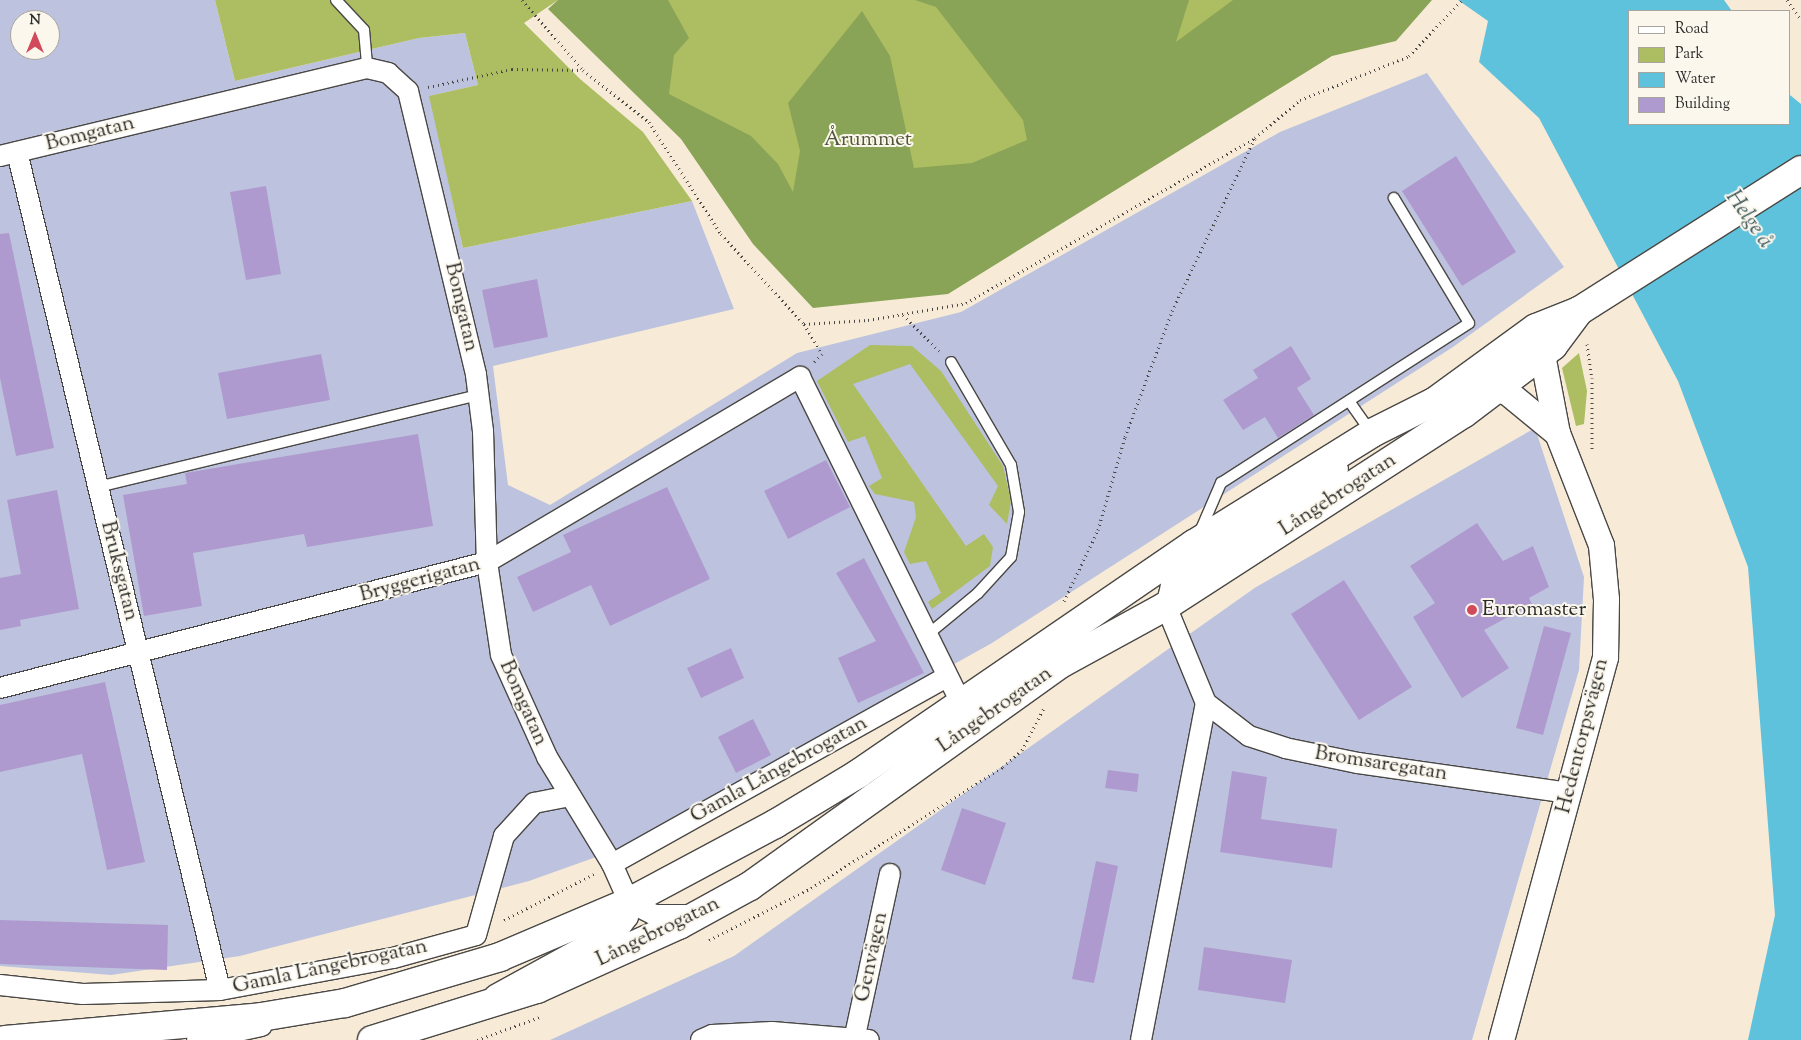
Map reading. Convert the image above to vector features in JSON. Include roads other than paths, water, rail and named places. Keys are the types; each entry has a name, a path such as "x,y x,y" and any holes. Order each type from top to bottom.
{"main road":[{"name":"Långebrogatan","path":"20,1039 306,1010 500,957 629,902 775,824 962,705 1055,636 1194,544 1372,433 1434,402 1536,328 1587,305 1801,170"},
{"name":"Långebrogatan","path":"372,1040 466,1014 537,989 697,915 806,850 1062,663 1166,606 1496,389 1542,354 1587,305"}],"street":[{"name":"Bomgatan","path":"9,154 367,68 388,73 408,91 464,316 479,395 487,562 501,655 520,703 570,796 612,864 629,902"},
{"name":"Bruksgatan","path":"9,154 98,486 220,990"},
{"name":"Hedentorpsvägen","path":"1501,1040 1605,657 1606,599 1601,545 1558,433 1542,354"},
{"name":"Långebrogatan","path":"800,377 925,637 962,705"},
{"name":"Bryggerigatan","path":"0,688 139,656 487,562 800,377"},
{"name":"Hedentorpsvägen","path":"1465,379 1496,389 1531,408 1558,433"},
{"path":"1141,1040 1206,703 1166,606 1171,586 1183,573 1434,402"},
{"name":"Gamla Långebrogatan","path":"612,864 946,677"},
{"name":"Bromsaregatan","path":"1206,703 1249,736 1284,748 1358,763 1569,793"},
{"name":"Gamla Långebrogatan","path":"0,985 83,994 220,990 393,958 476,935 504,836 534,803 570,796"},
{"name":"Genvägen","path":"859,1039 890,874"},
{"path":"466,1014 536,970 621,926 628,916 629,902 654,915 697,915"},
{"path":"197,1040 251,1030 306,1010"},
{"path":"701,1040 712,1035 772,1032 859,1039"}],"lane":[{"path":"336,0 364,30 367,68"},
{"path":"1194,544 1221,483 1469,323 1394,198"},
{"path":"925,637 978,593 1011,557 1019,512 1011,465 951,362"},
{"path":"98,486 479,395"},
{"path":"1348,401 1372,433"}],"water":[{"name":"Helge å","path":"1458,0 1724,0 1731,10 1628,10 1628,125 1791,125 1791,96 1801,104 1801,1040 1748,1040 1775,915 1748,567 1678,381 1539,118 1479,62 1488,21"}],"place":[{"name":"Euromaster","path":"1472,610"}],"park label":[{"name":"Årummet","path":"868,140"}]}
